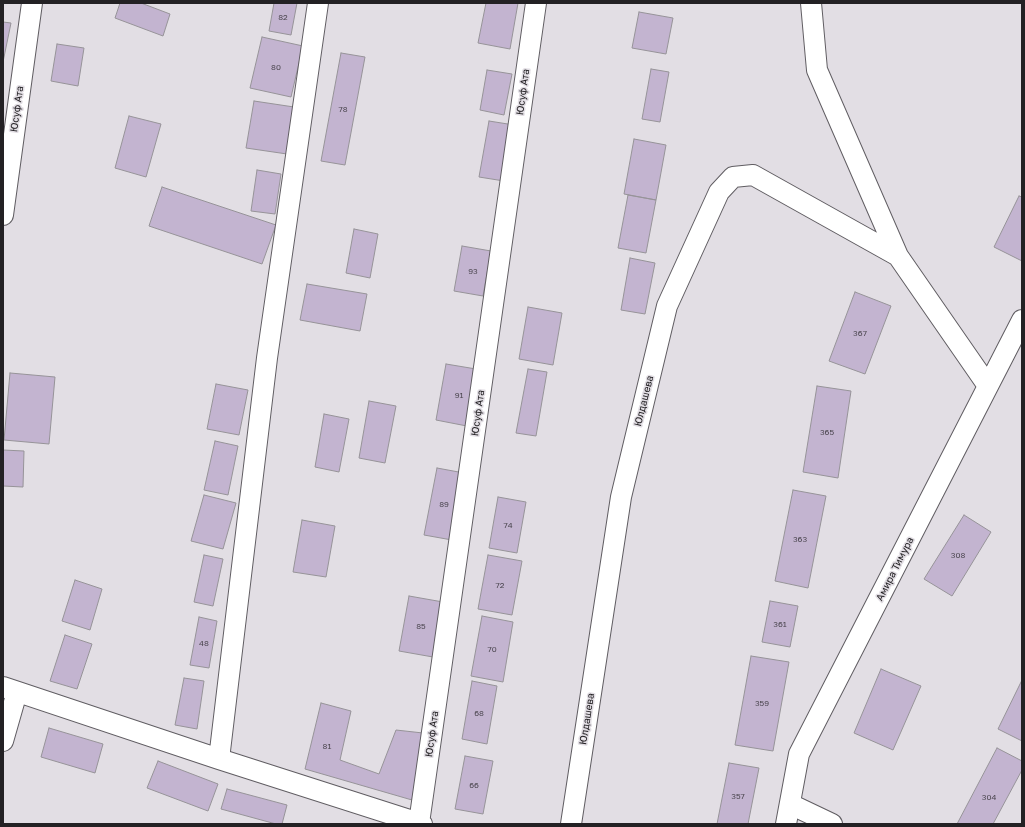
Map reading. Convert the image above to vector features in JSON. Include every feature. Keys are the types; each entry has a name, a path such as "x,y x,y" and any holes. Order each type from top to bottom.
{"street":[{"name":"Юсуф Ата","path":"3,215 32,3"},
{"path":"219,759 267,358 318,3"},
{"name":"Юсуф Ата","path":"421,824 536,3"},
{"path":"811,3 817,70 898,256 988,386"},
{"name":"Юлдашева","path":"571,824 621,497 667,306 719,192 733,177 753,175 898,256"},
{"name":"Амира Тимура","path":"786,824 799,754 1022,320"},
{"path":"3,742 10,689 219,759 421,824"},
{"path":"790,804 832,824"}],"building":[{"path":"120,3 141,3 170,14 163,36 115,18"},
{"path":"274,3 297,3 291,35 269,31"},
{"path":"486,3 518,3 510,49 478,43"},
{"path":"639,12 673,18 666,54 632,48"},
{"path":"3,22 11,23 3,62"},
{"path":"262,37 303,46 291,97 250,88"},
{"path":"57,44 84,48 78,86 51,81"},
{"path":"341,53 365,57 345,165 321,161"},
{"path":"651,69 669,72 660,122 642,119"},
{"path":"487,70 512,74 504,115 480,110"},
{"path":"254,101 294,107 287,154 246,148"},
{"path":"129,116 161,124 146,177 115,168"},
{"path":"489,121 514,125 504,181 479,177"},
{"path":"634,139 666,145 656,200 624,194"},
{"path":"257,170 281,174 275,214 251,211"},
{"path":"162,187 276,225 262,264 149,226"},
{"path":"628,195 656,200 646,253 618,248"},
{"path":"1019,196 1022,197 1022,261 994,247"},
{"path":"354,229 378,234 370,278 346,273"},
{"path":"462,246 491,251 483,296 454,291"},
{"path":"630,258 655,263 645,314 621,310"},
{"path":"307,284 367,294 360,331 300,320"},
{"path":"855,292 891,306 865,374 829,361"},
{"path":"528,307 562,313 553,365 519,359"},
{"path":"446,364 482,370 472,427 436,420"},
{"path":"528,369 547,372 536,436 516,433"},
{"path":"10,373 55,377 49,444 4,440"},
{"path":"216,384 248,390 239,435 207,429"},
{"path":"817,386 851,391 838,478 803,472"},
{"path":"369,401 396,406 385,463 359,458"},
{"path":"324,414 349,419 339,472 315,467"},
{"path":"215,441 238,446 228,495 204,490"},
{"path":"3,450 24,451 23,487 3,486"},
{"path":"437,468 464,473 452,540 424,535"},
{"path":"793,490 826,496 808,588 775,581"},
{"path":"204,495 236,503 223,549 191,541"},
{"path":"498,497 526,502 517,553 489,548"},
{"path":"964,515 991,532 952,596 924,579"},
{"path":"302,520 335,526 326,577 293,572"},
{"path":"204,555 223,559 213,606 194,602"},
{"path":"488,555 522,561 512,615 478,609"},
{"path":"75,580 102,589 90,630 62,621"},
{"path":"409,596 443,602 433,657 399,651"},
{"path":"770,601 798,606 790,647 762,642"},
{"path":"482,616 513,622 503,682 471,676"},
{"path":"199,617 217,621 209,668 190,665"},
{"path":"65,635 92,644 77,689 50,681"},
{"path":"751,656 789,662 773,751 735,745"},
{"path":"881,669 921,686 893,750 854,733"},
{"path":"184,678 204,681 197,729 175,725"},
{"path":"1022,680 1022,741 998,729"},
{"path":"472,681 497,686 487,744 462,739"},
{"path":"321,703 351,711 340,760 379,774 396,730 423,733 412,800 305,769"},
{"path":"49,728 103,744 95,773 41,757"},
{"path":"997,748 1022,761 1022,770 993,824 957,824"},
{"path":"465,756 493,761 483,814 455,809"},
{"path":"158,761 218,784 208,811 147,788"},
{"path":"729,763 759,768 748,824 717,824"},
{"path":"227,789 287,805 282,824 276,824 221,809"}]}
